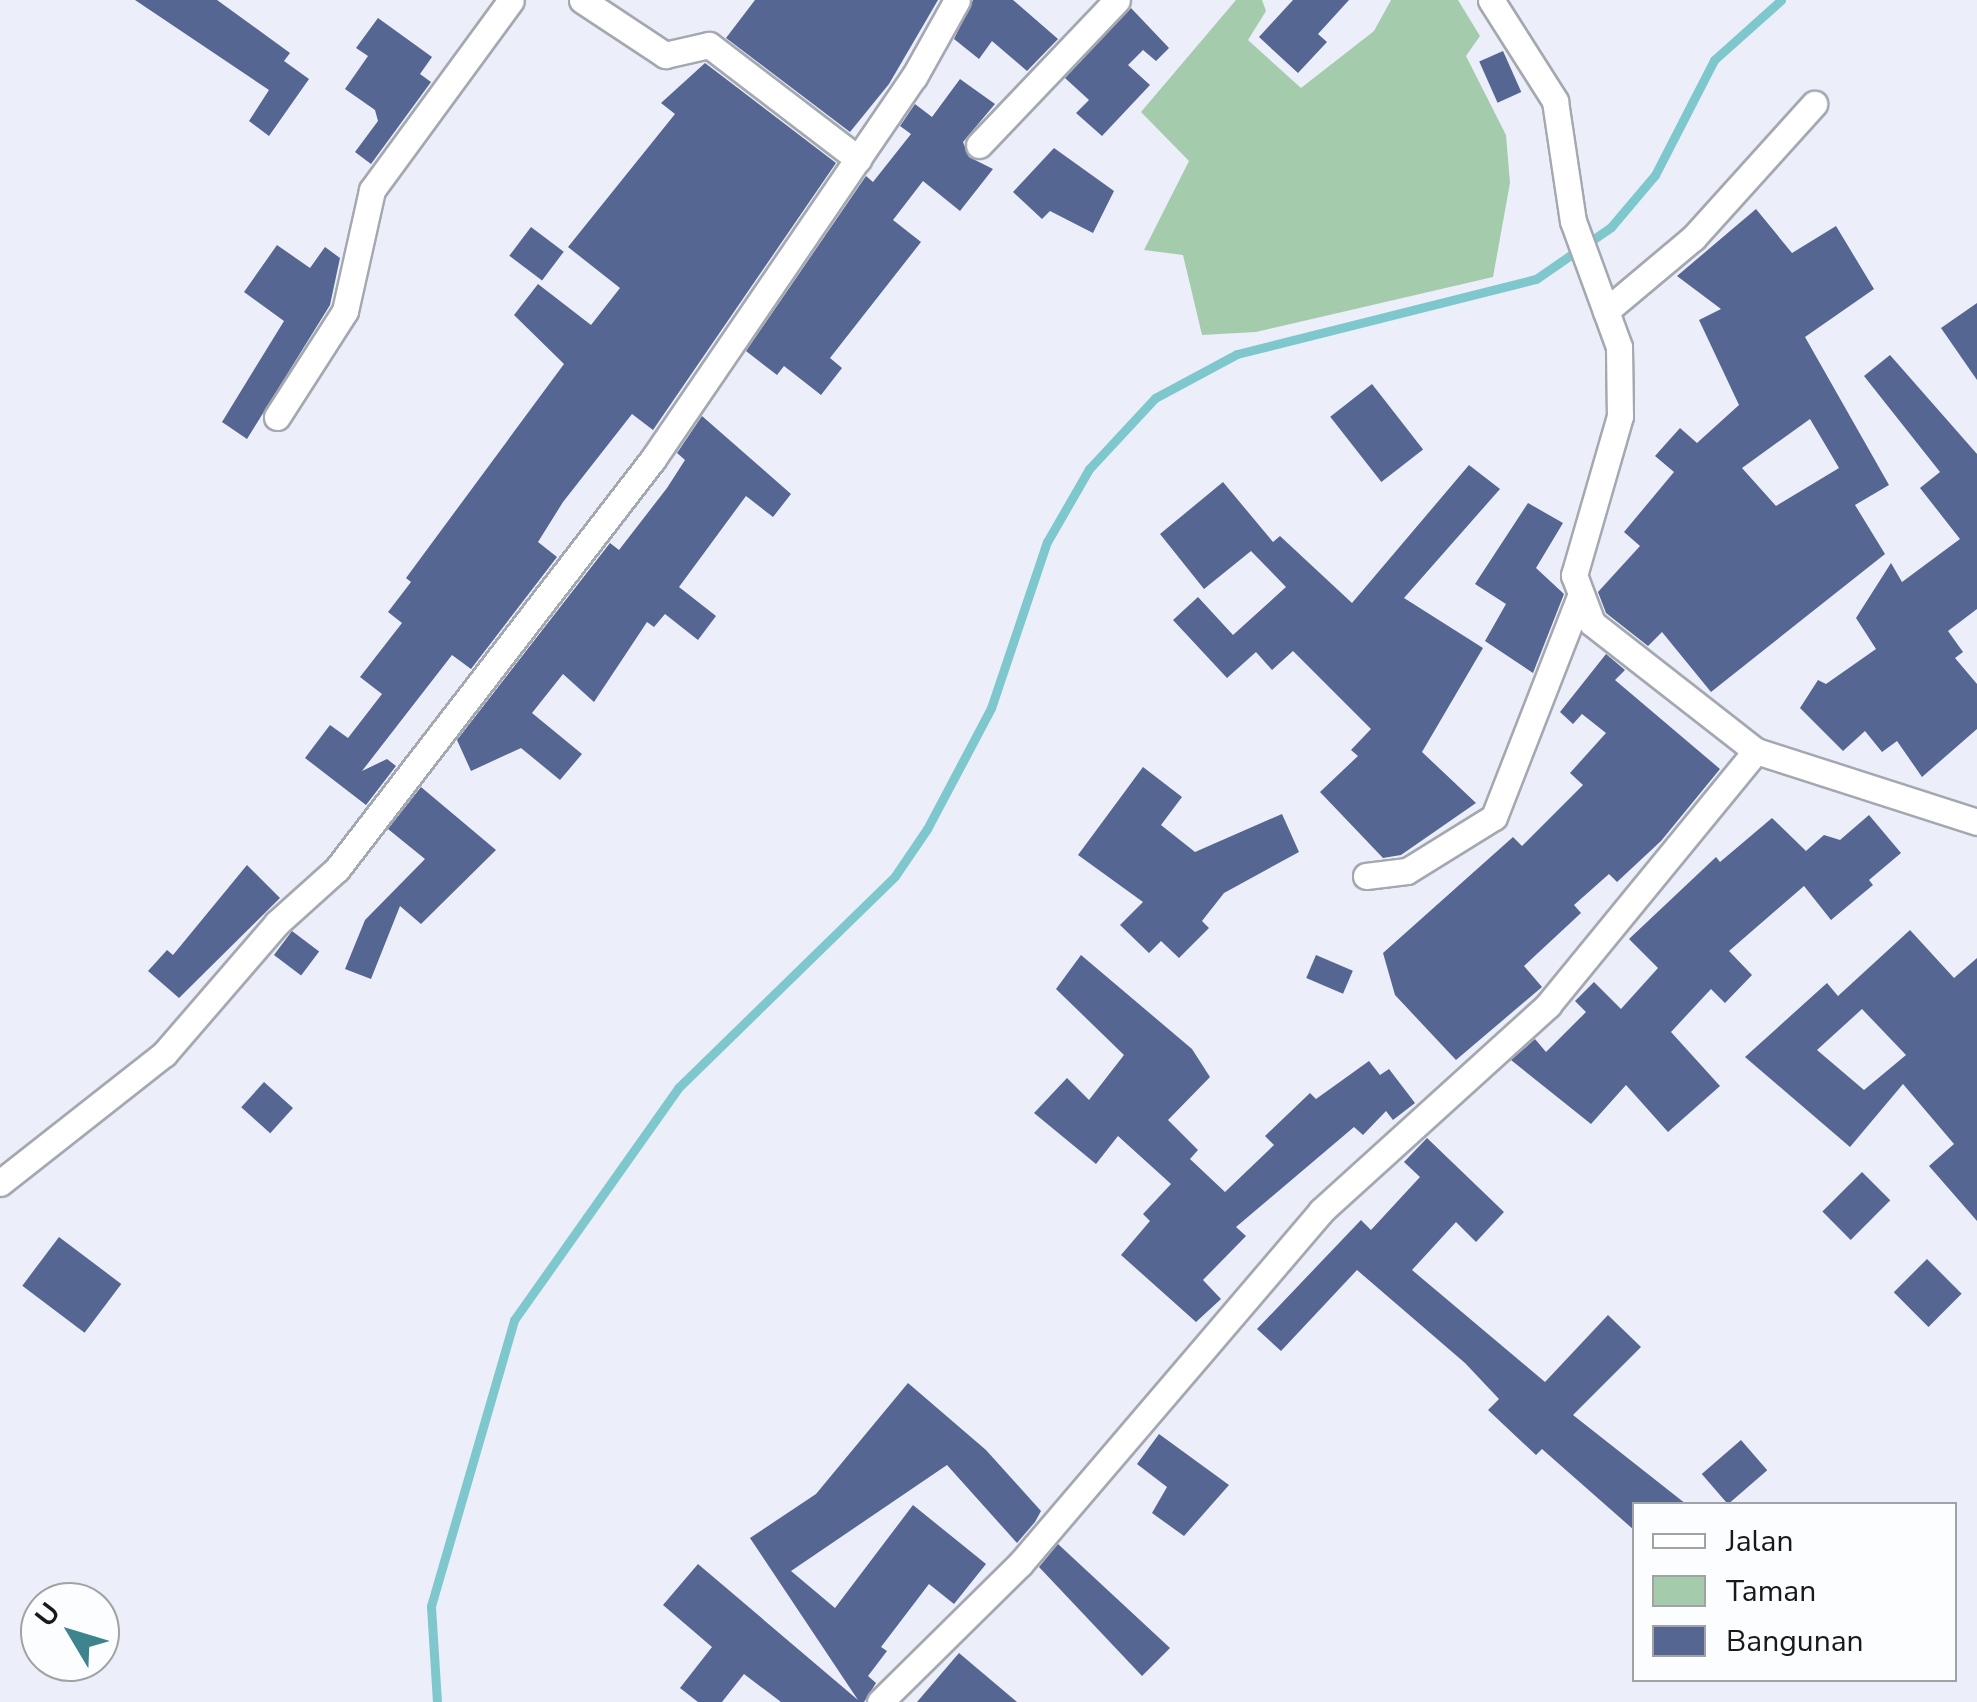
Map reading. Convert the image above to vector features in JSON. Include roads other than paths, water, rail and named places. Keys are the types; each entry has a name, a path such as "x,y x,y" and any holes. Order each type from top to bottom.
{"street":[{"path":"277,416 345,310 372,190 511,0"},
{"path":"582,0 666,56 709,45 858,159"},
{"path":"0,1184 164,1054 278,924 337,869 653,459 858,159 957,0"},
{"path":"979,145 1118,0"},
{"path":"1366,876 1408,871 1494,816 1579,599 1579,547 1620,416 1623,376 1604,304 1573,221 1555,101 1490,0"},
{"path":"1604,304 1694,238 1814,104"},
{"path":"1579,599 1615,647 1756,751 1977,822"},
{"path":"880,1702 1020,1564 1321,1211 1548,1005 1756,751"}],"waterway":[{"path":"437,1702 431,1606 514,1320 678,1088 895,876 927,829 991,708 1047,542 1089,469 1155,398 1237,354 1536,279 1611,227 1655,175 1714,60 1781,0"}]}
